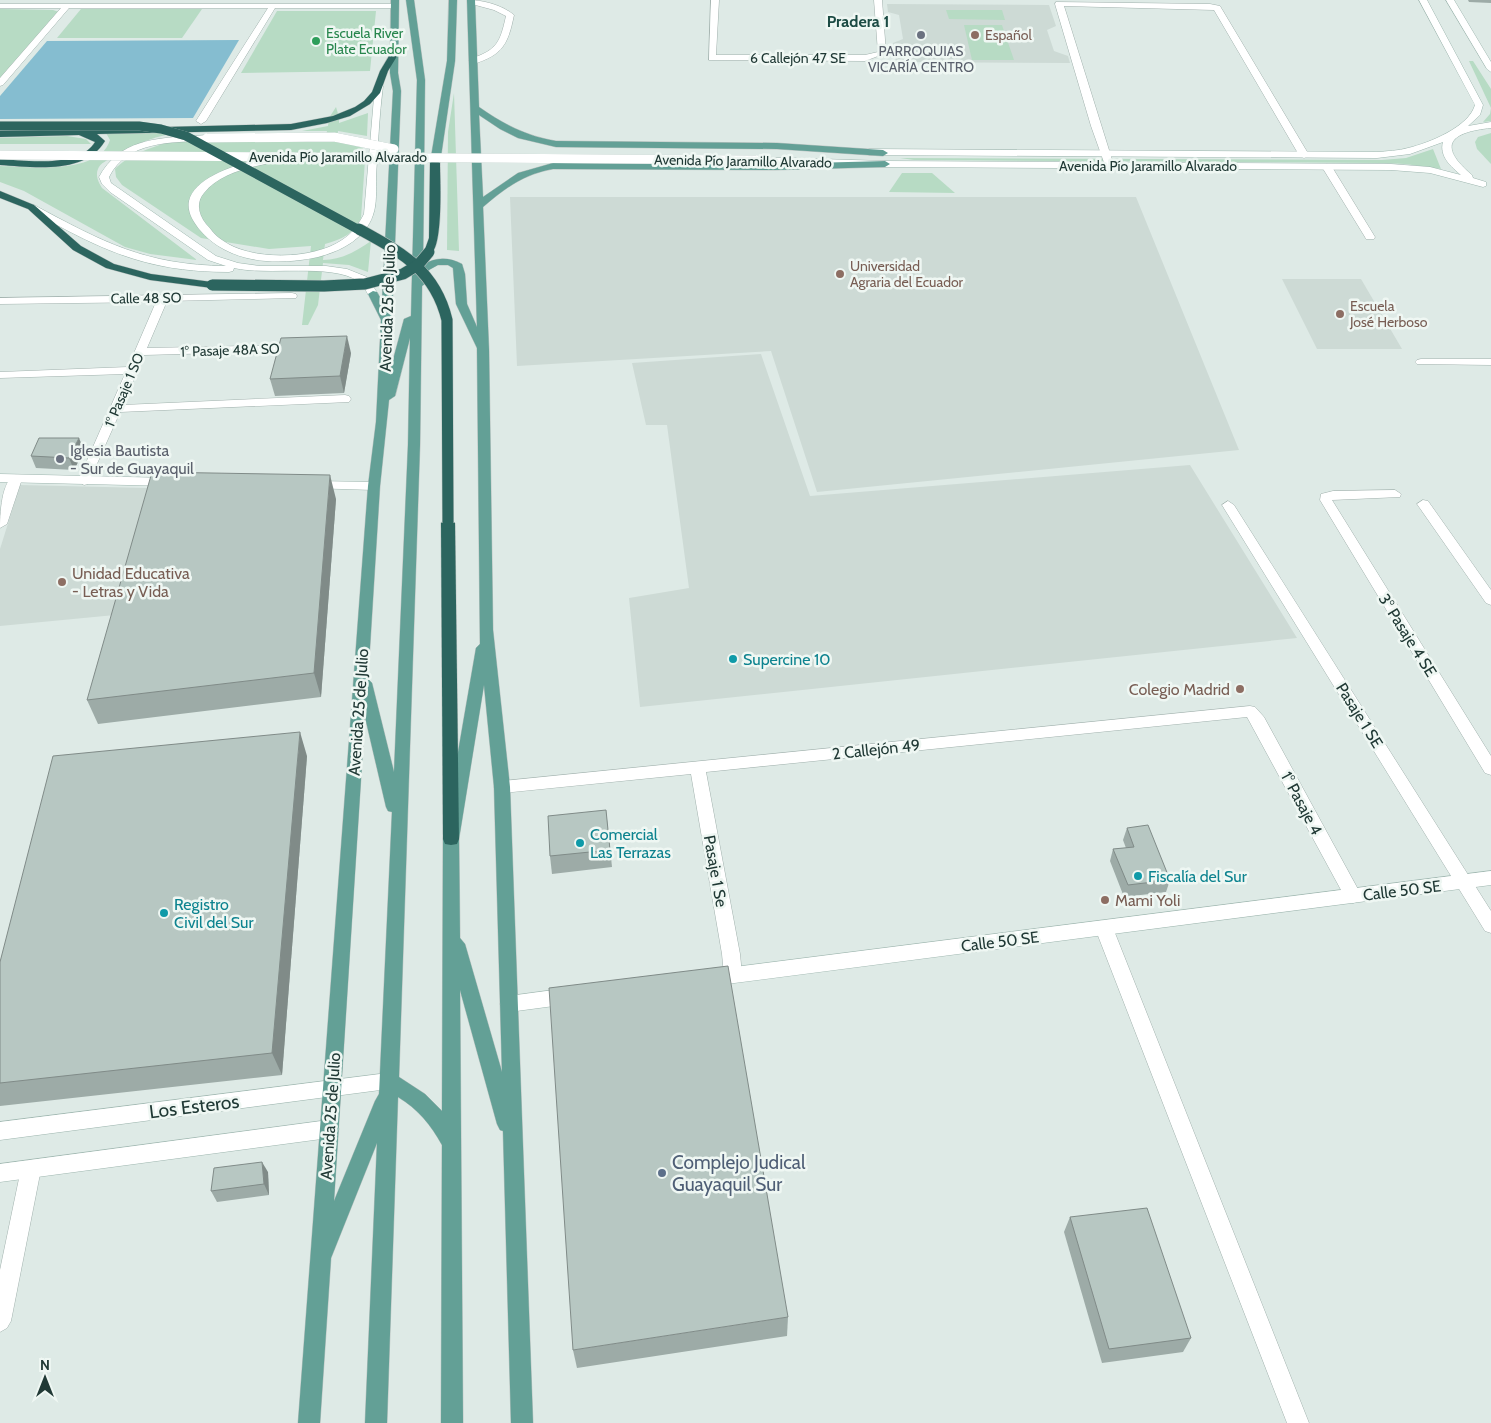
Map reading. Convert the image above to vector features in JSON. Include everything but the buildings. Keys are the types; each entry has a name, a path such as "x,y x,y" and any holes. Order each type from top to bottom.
{"highway":[{"path":"0,134 271,128 305,125 333,119 364,105 374,95 384,71 395,53"},
{"path":"0,126 139,126 161,129 186,136 377,239 413,262 426,274 439,291 448,320 451,839"},
{"path":"0,162 65,162 91,154 100,145 98,138 69,132"},
{"path":"0,194 31,207 77,248 110,266 150,277 212,285 336,286 382,281 414,268 429,252 434,238 435,163"}],"main road":[{"name":"Avenida 25 de Julio","path":"376,1423 414,445 421,80 420,62 410,18 410,0"},
{"path":"435,163 451,61 454,26 453,0"},
{"path":"471,1 483,350 486,630 502,787 522,1423"},
{"name":"Avenida 25 de Julio","path":"309,1423 374,486 382,422 397,91 395,3"},
{"path":"395,53 410,18"},
{"path":"454,26 472,61"},
{"path":"474,107 514,134 556,144 777,146 883,153"},
{"path":"478,206 518,175 534,169 553,166 774,167 885,164"},
{"path":"382,422 426,266 443,262 458,266 463,312 483,350"},
{"path":"373,294 387,320"},
{"path":"452,1423 451,839 486,630"},
{"path":"361,667 398,827"},
{"path":"451,926 514,1147"},
{"path":"320,1263 388,1086 416,1096 437,1118 452,1146"}],"street":[{"name":"6 Callejón 47 SE","path":"715,0 712,58 865,58 875,56 883,51 878,0"},
{"path":"1423,0 1479,105 1477,113 1454,134 1445,148 1447,155 1459,170 1487,186"},
{"path":"1450,0 1491,69"},
{"path":"471,1 497,8 510,15 502,44 497,51 472,61"},
{"path":"0,6 273,6 395,3"},
{"path":"1109,166 1091,117 1073,46 1059,4 1210,6 1217,8 1304,155"},
{"path":"0,83 67,6"},
{"path":"201,121 273,6"},
{"path":"299,156 260,161 229,172 208,184 196,198 194,212 197,220 218,243 234,251 263,256 310,256 322,254 344,245 354,238 366,223 369,214 379,86"},
{"path":"1454,134 1468,128 1491,125"},
{"name":"Avenida Pío Jaramillo Alvarado","path":"0,155 756,156 883,153 1396,154 1410,151 1454,134"},
{"path":"260,269 237,266 212,258 113,190 107,184 104,177 111,163 140,146 160,140 334,137 380,148 398,150"},
{"name":"Avenida Pío Jaramillo Alvarado","path":"0,148 398,150 756,156 885,164 1421,168 1487,186"},
{"path":"1327,167 1370,237"},
{"path":"31,207 111,249 146,260 199,268 326,269 347,272 363,279 373,294"},
{"name":"Calle 48 SO","path":"0,301 292,296"},
{"name":"1° Pasaje 1 SO","path":"84,481 163,298"},
{"name":"1° Pasaje 48A SO","path":"140,352 309,348"},
{"path":"1421,362 1491,362"},
{"path":"0,375 132,370"},
{"path":"115,409 345,400"},
{"path":"0,478 184,482"},
{"path":"0,524 16,479"},
{"path":"304,485 374,486"},
{"name":"3° Pasaje 4 SE","path":"1395,494 1333,495 1326,497 1326,500 1491,769"},
{"path":"1423,504 1491,600"},
{"name":"Pasaje 1 SE","path":"1228,505 1491,926"},
{"name":"2 Callejón 49","path":"502,787 1250,711"},
{"name":"1° Pasaje 4","path":"1250,711 1256,717 1353,896"},
{"name":"Pasaje 1 Se","path":"698,766 733,975"},
{"name":"Calle 50 SE","path":"694,980 1491,878"},
{"path":"1104,928 1298,1423"},
{"path":"509,1004 587,994"},
{"name":"Los Esteros","path":"0,1131 332,1088 388,1086"},
{"path":"0,1173 329,1129"},
{"path":"0,1321 31,1169"}],"shaded area":[{"name":"Español","path":"887,4 1049,5 1056,26 1047,30 1054,51 1068,56 1070,63 896,62 893,43 903,39 899,15 888,12"},
{"name":"Universidad Agraria del Ecuador","path":"510,197 1136,197 1239,450 817,492 771,351 517,366"},
{"name":"Escuela José Herboso","path":"1282,279 1361,279 1402,349 1317,349"},
{"path":"761,354 810,496 1190,465 1297,638 640,707 629,598 689,588 667,425 646,425 632,363"},
{"name":"Unidad Educativa - Letras y Vida","path":"20,485 147,488 115,615 0,626 0,549"}],"green space":[{"path":"0,9 53,10 59,12 0,78"},
{"path":"81,9 202,9 182,38 57,38"},
{"path":"946,10 1002,10 1005,20 949,19"},
{"name":"Escuela River Plate Ecuador","path":"277,11 376,11 370,71 241,73"},
{"path":"964,25 1002,25 1014,60 972,60"},
{"path":"1469,61 1473,61 1491,89 1491,108"},
{"path":"454,93 459,251 447,250 448,132"},
{"path":"336,107 339,123 368,113 367,136 338,131 337,141 363,148 365,160 361,218 355,228 347,235 325,244 323,260 330,260 349,254 371,241 368,272 349,265 323,263 318,305 308,325 302,325 311,246 269,249 201,238 122,185 116,177 115,169 127,159 159,145 175,141 325,140 327,131 302,131 328,126 329,118"},
{"path":"1491,108 1491,121 1483,122 1490,114"},
{"path":"184,132 147,140 130,148 102,163 98,169 97,177 102,188 197,260 150,254 125,247 24,191 0,182 0,166 62,166 78,164 93,159 104,151 110,140 106,133"},
{"path":"1491,133 1491,164 1477,149 1475,142 1478,137"},
{"path":"67,136 86,139 91,144 0,144 0,138"},
{"path":"1433,149 1441,169 1383,163 914,160 900,158 1382,160 1406,158"},
{"path":"902,173 932,173 955,193 889,192"}],"water":[{"path":"239,40 193,118 0,119 0,96 47,41"}],"place":[{"name":"PARROQUIAS VICARÍA CENTRO","path":"921,35"},
{"name":"Español","path":"975,35"},
{"name":"Escuela River Plate Ecuador","path":"316,41"},
{"name":"Universidad Agraria del Ecuador","path":"840,274"},
{"name":"Escuela José Herboso","path":"1340,314"},
{"name":"Iglesia Bautista - Sur de Guayaquil","path":"60,459"},
{"name":"Unidad Educativa - Letras y Vida","path":"62,582"},
{"name":"Supercine 10","path":"733,659"},
{"name":"Colegio Madrid","path":"1240,689"},
{"name":"Comercial Las Terrazas","path":"580,843"},
{"name":"Fiscalía del Sur","path":"1138,876"},
{"name":"Mami Yoli","path":"1105,900"},
{"name":"Registro Civil del Sur","path":"164,913"},
{"name":"Complejo Judical Guayaquil Sur","path":"662,1173"}],"district":[{"name":"Pradera 1","path":"858,21"}]}
